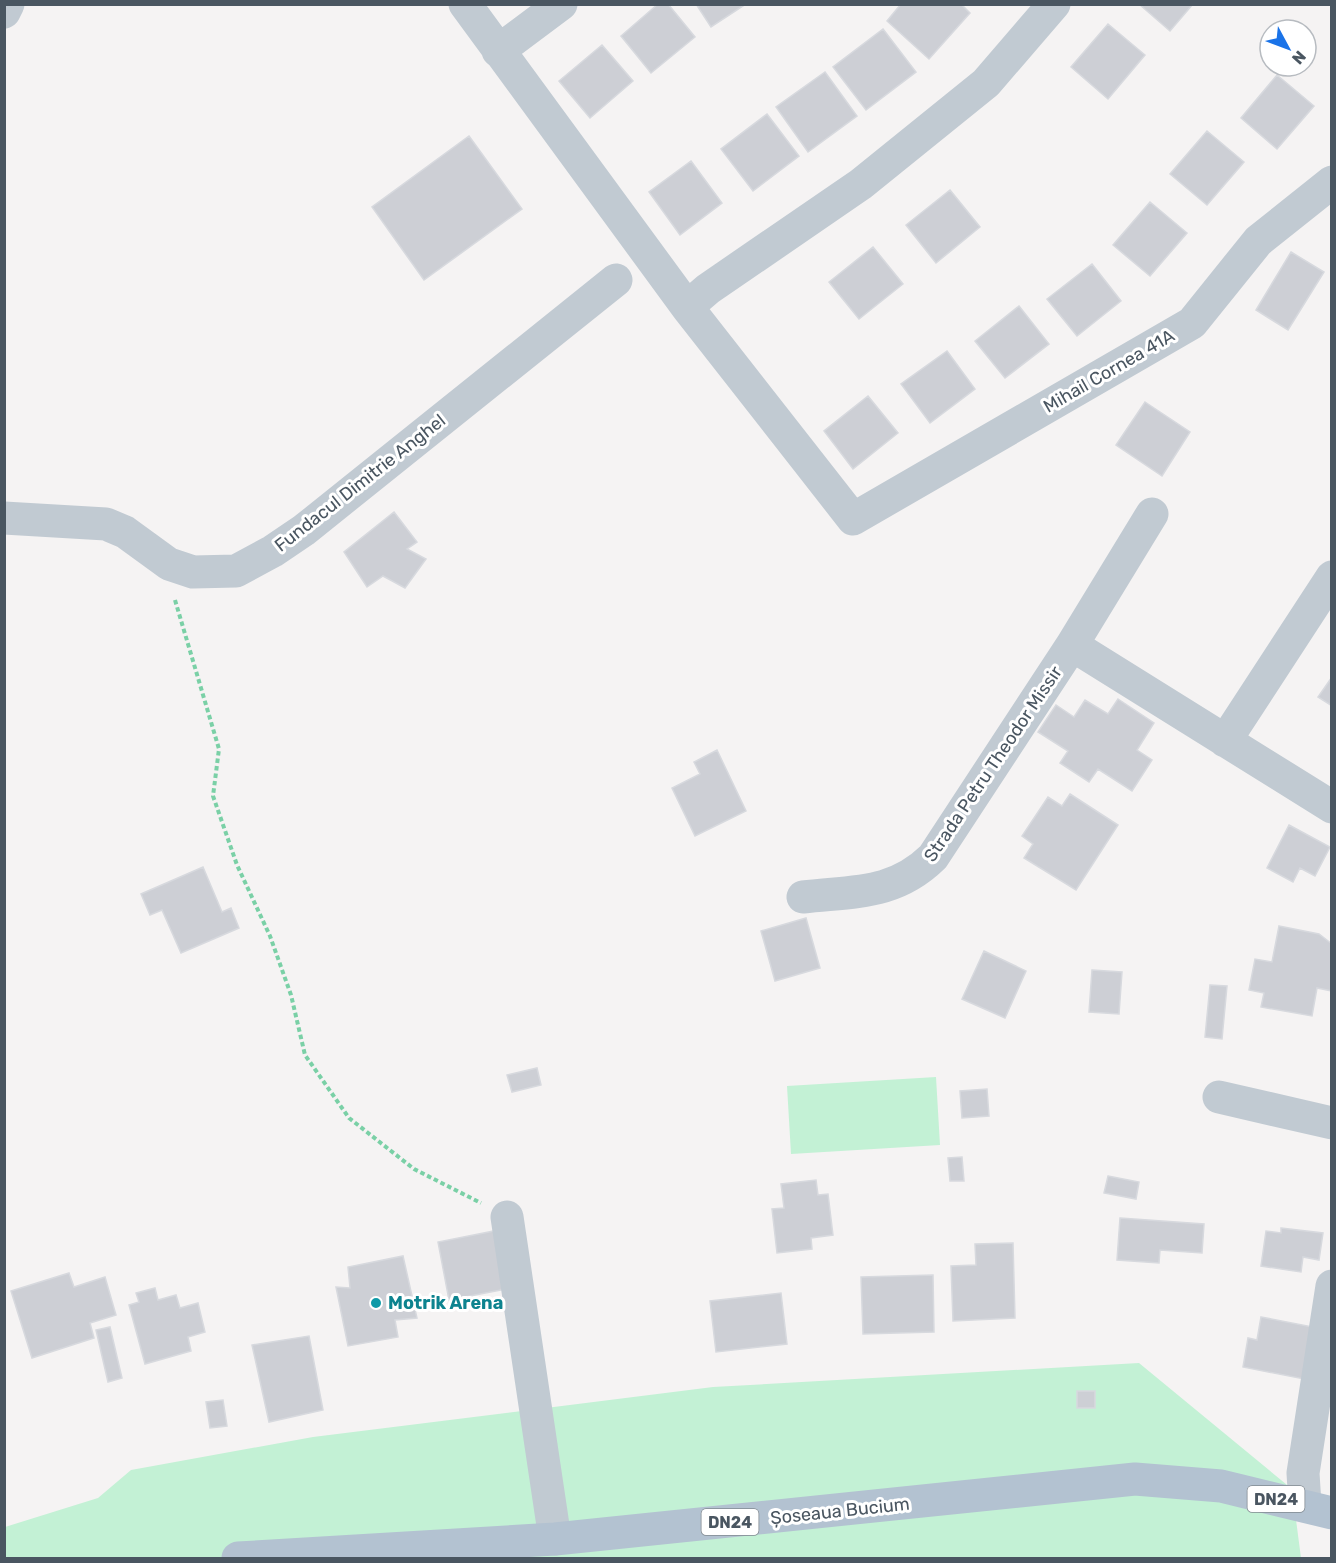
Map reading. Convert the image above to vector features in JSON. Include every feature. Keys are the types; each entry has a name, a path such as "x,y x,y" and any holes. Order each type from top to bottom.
{"main road":[{"name":"Șoseaua Bucium","path":"238,1558 555,1539 1135,1479 1221,1486 1318,1509"}],"street":[{"path":"4,12 8,4"},
{"path":"465,4 687,307 708,289 861,184 986,83 1054,4"},
{"path":"498,51 561,4"},
{"name":"Mihail Cornea 41A","path":"687,307 853,519 1192,323 1258,241 1332,182"},
{"name":"Fundacul Dimitrie Anghel","path":"4,518 106,524 124,532 169,564 193,572 236,571 273,551 616,280"},
{"name":"Strada Petru Theodor Missir","path":"803,897 885,888 916,874 933,857 1072,645 1152,514"},
{"path":"1225,741 1332,577"},
{"name":"Strada Petru Theodor Missir","path":"1072,645 1332,807"},
{"path":"1219,1097 1332,1123"},
{"path":"507,1217 555,1539"},
{"path":"1318,1509 1303,1473 1332,1286"}],"path":[{"path":"169,564 175,604 219,749 213,796 237,865 270,936 291,995 305,1055 349,1118 414,1169 507,1217"}],"green space":[{"path":"936,1077 940,1145 791,1154 787,1086"},
{"path":"1139,1363 1292,1489 1301,1558 5,1558 5,1527 98,1498 131,1470 313,1437 713,1387"}],"building":[{"path":"658,4 668,4 695,37 651,73 621,36"},
{"path":"696,4 746,4 711,27"},
{"path":"901,4 961,4 970,13 929,59 887,21"},
{"path":"1139,4 1193,4 1170,31"},
{"path":"1108,24 1145,55 1108,99 1071,67"},
{"path":"883,29 916,72 866,110 833,67"},
{"path":"602,45 633,81 590,118 559,81"},
{"path":"825,72 857,116 808,152 776,107"},
{"path":"1274,78 1281,78 1314,106 1277,149 1241,118"},
{"path":"767,114 799,156 753,191 721,149"},
{"path":"1207,131 1244,162 1207,205 1170,174"},
{"path":"469,136 522,209 424,280 372,207"},
{"path":"691,161 722,203 680,235 649,192"},
{"path":"950,190 980,227 936,263 906,225"},
{"path":"1150,202 1187,233 1150,276 1113,245"},
{"path":"873,247 903,284 859,319 829,282"},
{"path":"1291,252 1324,272 1288,330 1256,310"},
{"path":"1092,264 1121,301 1077,336 1047,299"},
{"path":"1019,306 1049,344 1005,378 975,341"},
{"path":"947,351 975,389 930,423 901,384"},
{"path":"868,396 898,433 853,469 824,431"},
{"path":"1145,402 1190,432 1162,476 1116,445"},
{"path":"394,512 417,542 407,549 426,559 405,588 383,576 367,587 344,552"},
{"path":"1332,677 1332,706 1318,697"},
{"path":"1118,699 1154,723 1137,750 1152,760 1132,791 1098,769 1089,782 1060,763 1068,751 1038,732 1056,705 1074,717 1085,700 1108,714"},
{"path":"717,750 746,811 695,836 672,788 700,774 694,762"},
{"path":"1070,794 1118,825 1076,890 1024,858 1033,844 1022,836 1048,797 1062,806"},
{"path":"1289,825 1330,847 1315,876 1300,868 1293,882 1267,868"},
{"path":"203,867 222,912 231,908 239,928 181,953 162,910 150,915 141,894"},
{"path":"806,918 820,968 775,981 761,931"},
{"path":"1279,926 1319,934 1332,944 1332,991 1317,988 1312,1016 1261,1007 1264,993 1249,990 1255,959 1272,962"},
{"path":"984,951 1026,971 1005,1018 962,999"},
{"path":"1092,970 1122,972 1119,1014 1089,1012"},
{"path":"1210,985 1227,986 1222,1039 1205,1037"},
{"path":"537,1068 541,1085 512,1092 507,1075"},
{"path":"987,1089 989,1116 962,1118 960,1091"},
{"path":"962,1157 964,1181 950,1181 948,1158"},
{"path":"1108,1176 1139,1182 1136,1199 1104,1193"},
{"path":"816,1180 818,1195 828,1194 833,1235 811,1238 812,1249 777,1253 772,1209 784,1208 781,1184"},
{"path":"1120,1218 1204,1224 1202,1253 1160,1250 1159,1263 1117,1260"},
{"path":"1281,1228 1323,1233 1319,1260 1303,1257 1301,1272 1261,1266 1266,1231 1281,1233"},
{"path":"499,1230 511,1288 449,1300 438,1242"},
{"path":"1013,1243 1015,1318 953,1321 951,1266 976,1265 975,1244"},
{"name":"Motrik Arena","path":"403,1256 417,1318 395,1320 398,1337 348,1346 336,1287 350,1288 348,1267"},
{"path":"69,1273 74,1287 105,1277 116,1315 90,1323 94,1338 32,1358 11,1291"},
{"path":"933,1275 934,1332 863,1334 861,1277"},
{"path":"155,1288 158,1300 176,1295 180,1308 198,1303 205,1332 188,1337 191,1351 145,1364 129,1305 139,1302 136,1293"},
{"path":"781,1293 787,1344 716,1352 710,1301"},
{"path":"1261,1317 1318,1328 1304,1379 1243,1367 1248,1338 1257,1340"},
{"path":"110,1327 122,1378 108,1382 96,1330"},
{"path":"309,1336 323,1410 269,1422 252,1345"},
{"path":"1077,1391 1095,1391 1095,1408 1077,1408"},
{"path":"223,1400 227,1426 210,1428 206,1402"}],"place":[{"name":"Motrik Arena","path":"376,1303"}]}
